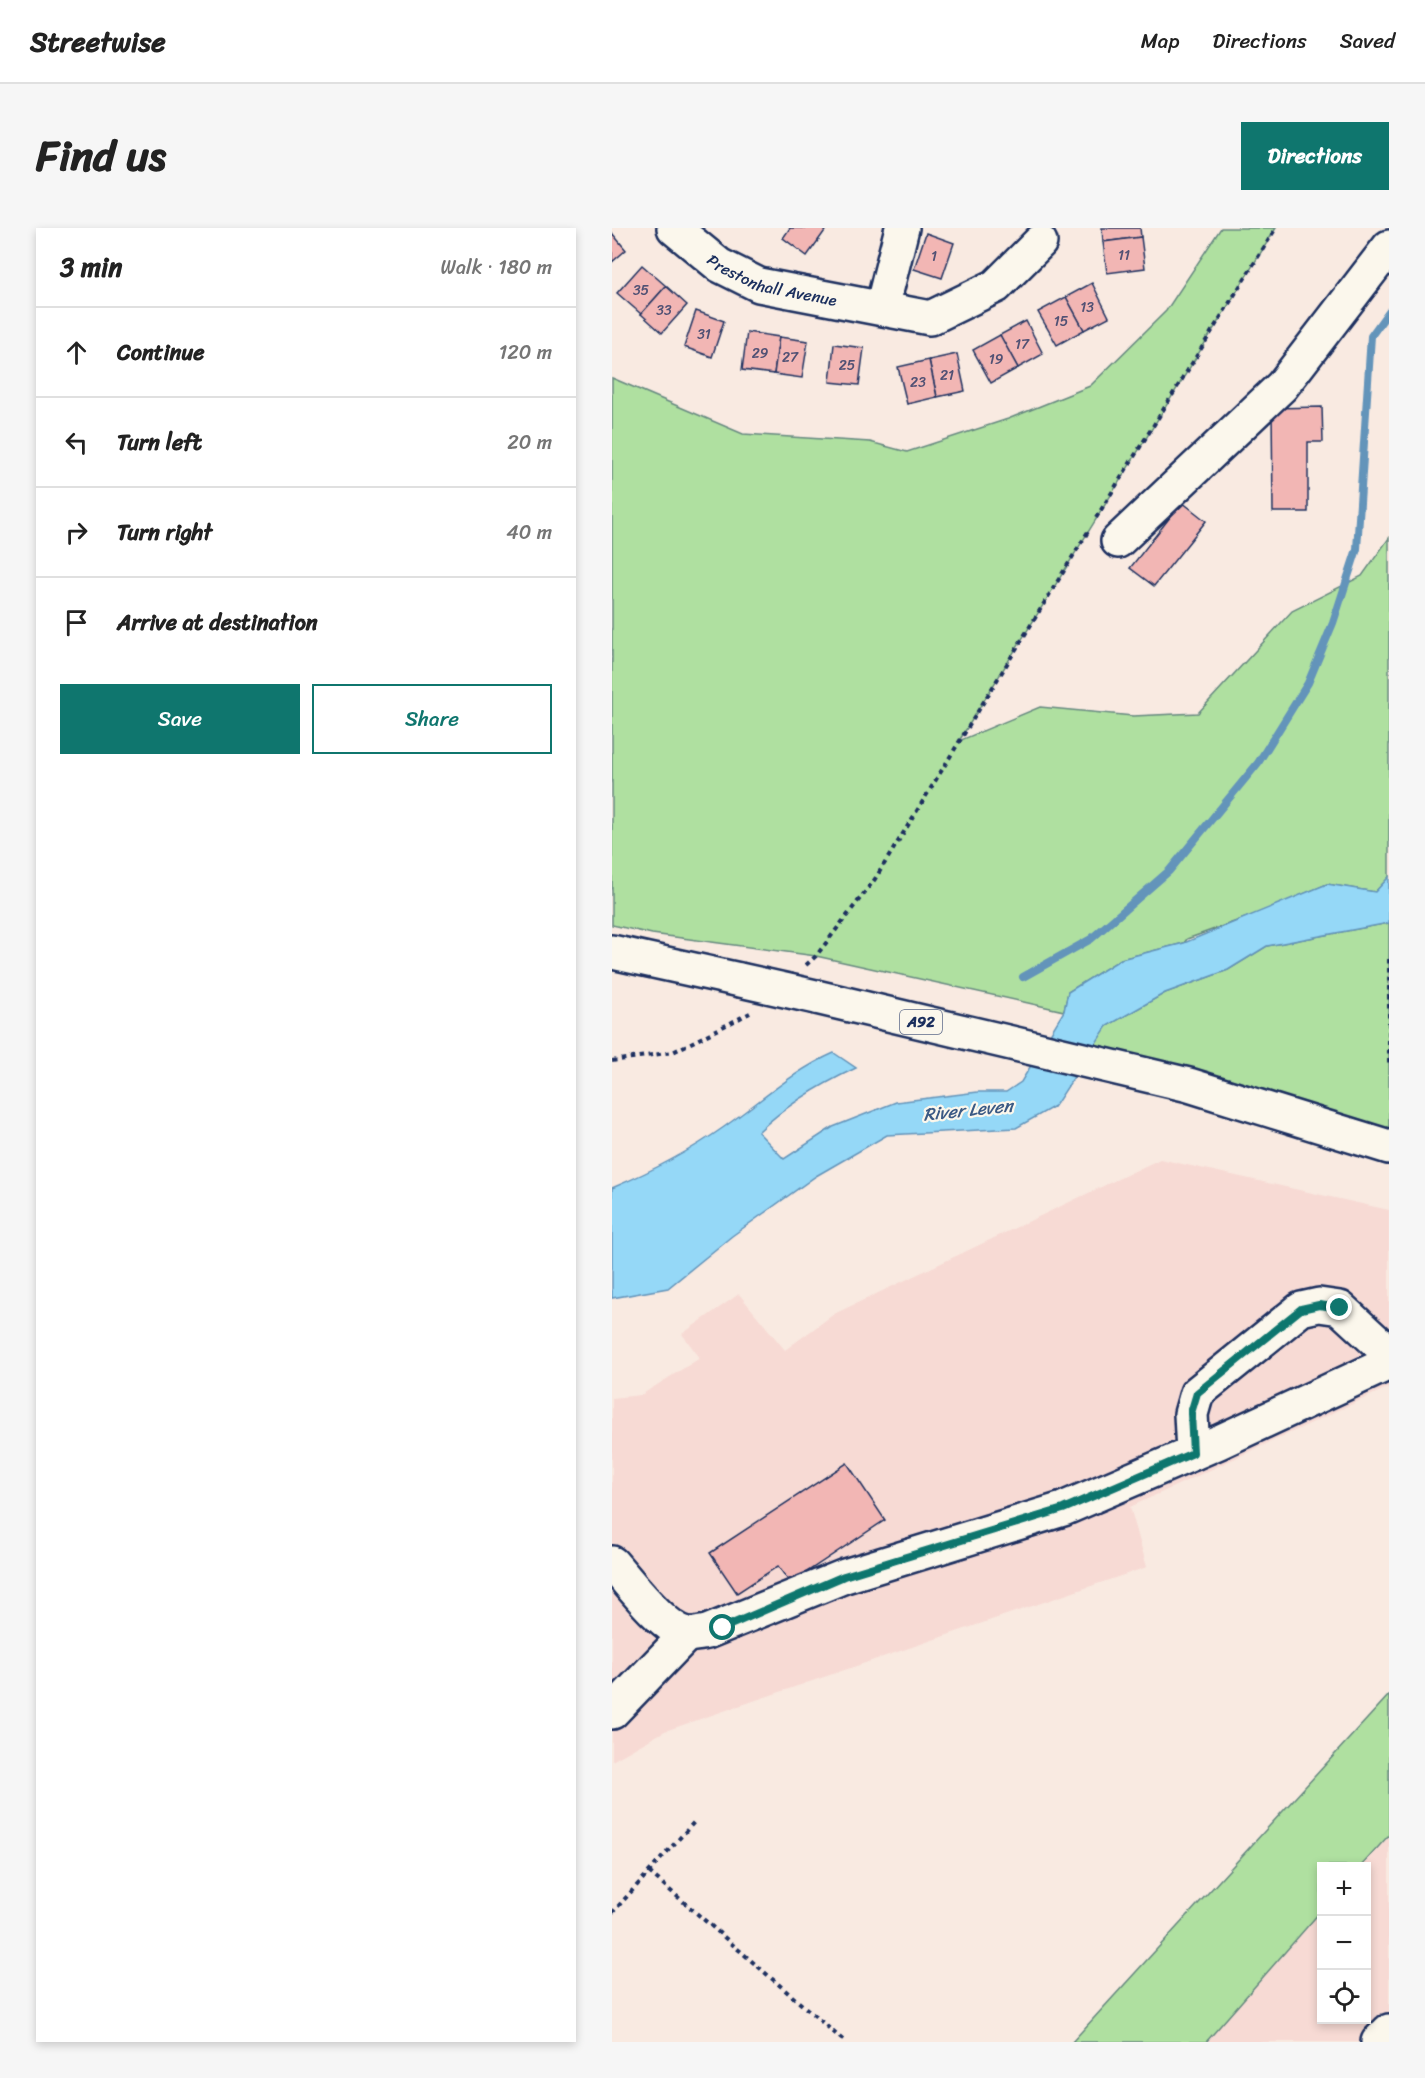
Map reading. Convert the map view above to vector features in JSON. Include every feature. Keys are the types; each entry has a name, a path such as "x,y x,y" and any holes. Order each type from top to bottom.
{"main road":[{"name":"Prestonhall Avenue","path":"674,228 719,265 759,285 930,318 996,286 1040,242"},
{"path":"882,308 902,228"},
{"path":"1118,541 1282,386 1389,247"},
{"name":"A92","path":"612,952 1189,1085 1389,1147"},
{"path":"1193,1453 1191,1413 1197,1393 1301,1309 1319,1305 1340,1308 1389,1353"},
{"path":"612,1712 687,1634 723,1628 844,1576 1063,1509 1193,1453 1389,1363"},
{"path":"612,1563 659,1615 687,1634"},
{"path":"1378,2042 1389,2031"}],"path":[{"path":"816,956 875,879 908,827 1276,228"},
{"path":"1389,959 1389,1065"},
{"path":"612,1061 673,1052 746,1016"},
{"path":"612,1913 695,1821"},
{"path":"649,1872 844,2042"}],"shaded area":[{"path":"1160,1159 1389,1210 1389,1387 1130,1507 1147,1567 665,1731 612,1761 612,1398 641,1395 700,1358 682,1334 739,1294 785,1350 834,1314"},
{"path":"1389,1835 1389,2042 1206,2042 1317,1916 1317,2024 1371,2024 1371,1862 1365,1862"}],"green space":[{"path":"1221,228 1276,228 959,741 1040,707 1133,716 1198,713 1292,611 1362,576 1389,538 1389,877 1375,892 1327,884 1259,913 1187,939 1184,943 1121,959 1068,992 1064,1011 816,956 652,934 612,925 612,378 743,434 870,442 907,452 1008,419 1090,386 1166,311"},
{"path":"1389,923 1389,1147 1027,1046 1107,1026 1165,993 1228,970 1267,946"},
{"path":"1389,1695 1389,1835 1365,1862 1317,1862 1317,1916 1206,2042 1072,2042"}],"water":[{"name":"River Leven","path":"1389,877 1389,923 1267,946 1228,970 1165,993 1107,1026 1055,1106 1016,1128 887,1135 816,1176 732,1236 668,1288 612,1298 612,1188 656,1168 697,1145 791,1077 819,1060 834,1053 856,1068 804,1096 758,1132 784,1159 833,1127 896,1102 978,1092 1006,1092 1021,1082 1064,1011 1068,992 1121,959 1184,943 1327,884 1375,892"}],"building":[{"path":"790,228 827,228 807,256 783,238"},
{"path":"1102,228 1140,228 1141,237 1103,242"},
{"path":"612,233 626,250 612,262"},
{"path":"926,233 954,243 942,278 914,269"},
{"path":"1141,237 1145,268 1107,273 1103,242"},
{"path":"642,265 666,286 641,314 617,293"},
{"path":"1092,283 1109,317 1084,330 1066,297"},
{"path":"666,286 687,305 662,333 641,314"},
{"path":"1066,297 1084,330 1057,345 1038,312"},
{"path":"696,311 724,321 712,357 684,347"},
{"path":"1026,321 1043,354 1018,368 1000,335"},
{"path":"747,332 779,337 774,374 742,370"},
{"path":"1000,335 1018,368 991,383 973,350"},
{"path":"779,337 808,341 802,378 774,374"},
{"path":"834,344 864,348 859,385 830,382"},
{"path":"957,354 965,391 937,397 929,360"},
{"path":"929,360 937,397 907,404 898,367"},
{"path":"1322,407 1323,442 1308,442 1308,512 1273,512 1272,408"},
{"path":"1182,502 1206,521 1154,586 1130,568"},
{"path":"847,1463 885,1520 790,1583 778,1566 737,1593 710,1553"}],"waterway":[{"path":"1023,977 1091,939 1169,871 1258,763 1308,683 1333,623 1357,549 1371,336 1389,311"}],"route":[{"path":"723,1628 844,1576 1063,1509 1193,1453 1191,1413 1197,1393 1301,1309 1319,1305 1340,1308"}]}
